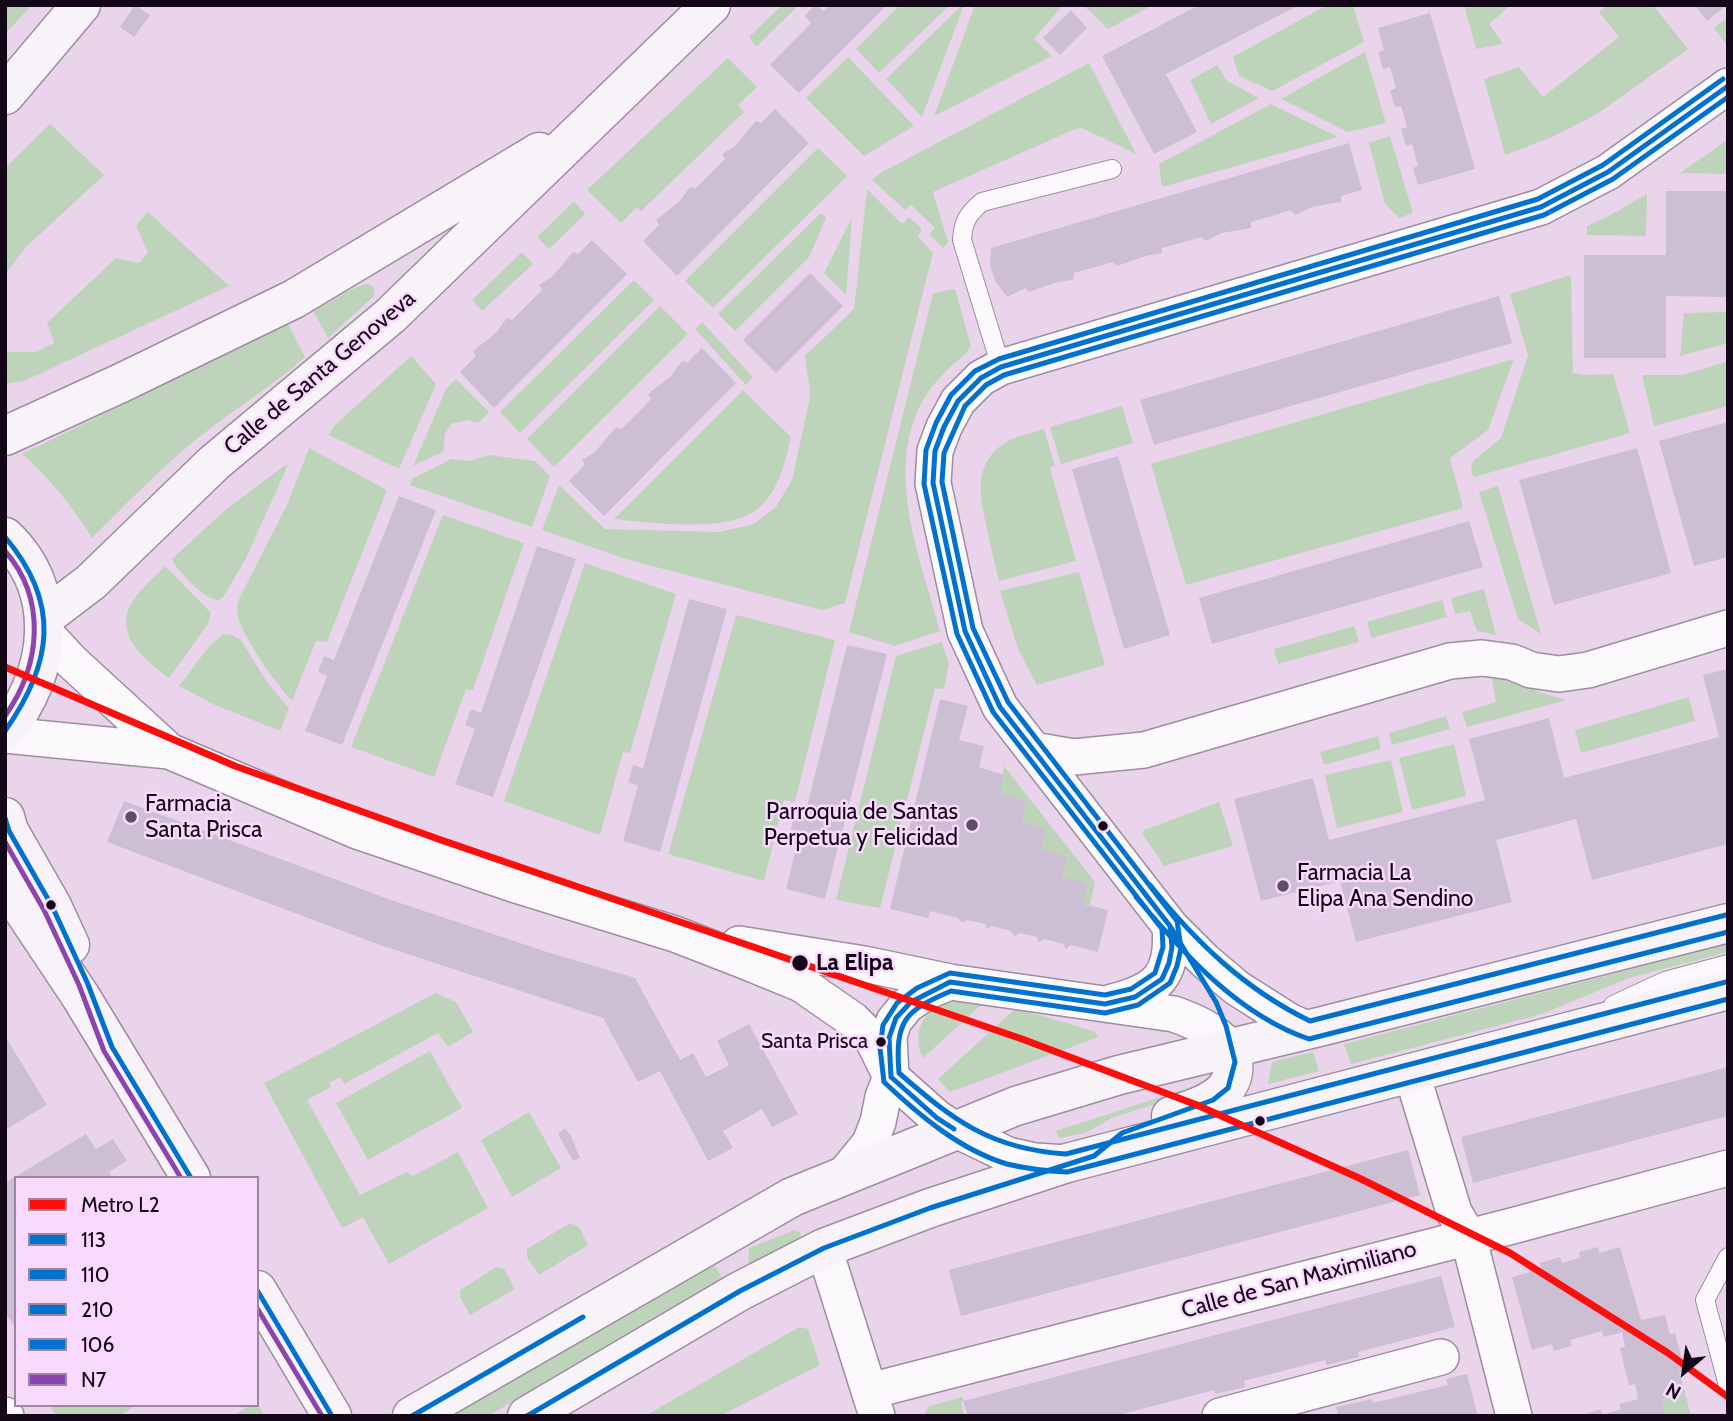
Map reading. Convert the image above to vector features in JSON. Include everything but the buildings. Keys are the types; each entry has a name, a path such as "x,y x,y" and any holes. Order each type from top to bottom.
{"street":[{"path":"5,95 81,5"},
{"name":"Calle de Santa Genoveva","path":"46,625 214,463 390,316 480,232 711,5"},
{"path":"46,625 71,661 169,751 357,831 513,884 675,934 801,984 853,1020 873,1040 891,1077 937,1118 954,1129 1008,1154 1035,1161 1081,1160 1122,1133 1213,1100 1228,1088 1235,1062 1226,1026 1216,1002 1170,926 1000,707 965,631 933,483 935,451 958,401 981,377 1001,367 1541,207 1608,172 1728,86"},
{"name":"Calle de Santa Genoveva","path":"5,436 294,299 589,122"},
{"path":"5,537 26,564 40,594 46,625 39,670 31,694 5,733 169,751"},
{"path":"1033,750 1074,757 1144,750 1450,661 1482,658 1512,662 1531,670 1559,674 1588,670 1728,628"},
{"path":"5,817 9,831 52,906 88,982 112,1047"},
{"path":"5,883 112,1047 190,1176"},
{"path":"412,1416 792,1197 954,1129 1016,1106 1119,1074 1309,1030 1728,923"},
{"path":"1105,1004 1135,997 1161,979 1172,947 1170,926"},
{"path":"1170,926 1237,988 1289,1021 1309,1030"},
{"path":"675,934 837,959 950,982 1149,1008 1202,1025 1220,1037 1230,1048"},
{"path":"843,1176 870,1143 878,1122 883,1097 891,1077 889,1036 894,1021 907,1005 928,991 950,982"},
{"path":"527,1416 740,1291 824,1248 930,1208 1081,1160 1728,990"},
{"path":"1412,1074 1454,1212 1468,1236 1514,1416"},
{"name":"Calle de San Maximiliano","path":"874,1404 1468,1236 1728,1168"},
{"path":"824,1248 874,1404"},
{"path":"259,1293 332,1416"},
{"path":"1220,1416 1441,1357"}],"lane":[{"path":"1001,367 962,240 962,223 969,212 982,202 1112,169"},
{"path":"1550,1037 1665,981 1728,964"},
{"path":"1728,1257 1705,1300 1728,1385"}],"green space":[{"path":"5,5 32,5 5,34"},
{"path":"782,5 799,5 756,47 749,37"},
{"path":"900,5 950,5 879,73 856,49"},
{"path":"964,5 922,117 886,79"},
{"path":"975,5 1063,5 1034,39 1052,56 934,116"},
{"path":"1083,5 1153,5 1108,29"},
{"path":"1327,5 1353,5 1364,42 1272,91 1239,76 1233,57"},
{"path":"1464,5 1511,5 1489,24 1503,44 1476,49"},
{"path":"1608,5 1653,5 1688,49 1597,114 1552,137 1505,155 1484,79 1519,67 1543,97 1619,37 1599,12"},
{"path":"1728,17 1728,47 1714,28"},
{"path":"1365,52 1386,123 1348,132 1281,99"},
{"path":"848,57 914,126 864,156 806,98"},
{"path":"728,58 757,87 738,105 744,112 641,211 637,207 621,223 587,190"},
{"path":"1089,63 1136,154 1080,127 933,192 948,242 943,248 929,234 935,228 911,205 905,210 872,180 882,172"},
{"path":"1217,65 1227,81 1259,98 1211,124 1190,80"},
{"path":"1271,104 1338,137 1162,187 1159,164"},
{"path":"50,124 104,175 25,248 5,275 5,168"},
{"path":"1390,136 1413,213 1399,218 1385,204 1369,143"},
{"path":"1727,140 1728,174 1680,173"},
{"path":"818,148 847,176 713,308 685,281"},
{"path":"867,189 902,224 909,217 922,229 918,236 933,253 845,603 822,610 629,560 542,530 559,485 605,529 719,532 754,524 776,507 792,480 809,402 805,356 854,309"},
{"path":"1647,194 1646,236 1587,235 1587,226"},
{"path":"574,201 585,214 549,249 537,237"},
{"path":"148,212 229,286 24,381 5,384 5,356 8,352 36,352 54,343 47,323 116,258 139,263 148,252 136,226"},
{"path":"821,213 826,218 809,257 735,331 718,314"},
{"path":"852,217 846,295 824,273"},
{"path":"522,252 533,264 482,311 472,300"},
{"path":"1571,275 1573,373 1613,374 1630,433 1474,477 1471,470 1473,461 1501,438 1528,355 1510,294"},
{"path":"634,280 654,300 520,433 500,412"},
{"path":"367,284 374,287 374,296 328,338 313,311 354,288"},
{"path":"955,289 971,346 939,378 925,397 913,424 907,453 909,514 940,631 895,646 849,632 933,293"},
{"path":"660,306 688,334 554,467 527,439"},
{"path":"1728,312 1728,343 1680,356 1684,313"},
{"path":"702,322 753,377 746,385 695,329"},
{"path":"288,324 305,357 184,450 92,538 60,493 22,454"},
{"path":"411,356 436,384 399,469 329,435 334,426"},
{"path":"1514,359 1488,430 1450,458 1463,508 1186,585 1151,464"},
{"path":"1728,361 1728,406 1654,426 1642,375 1683,375"},
{"path":"456,379 489,412 478,423 468,420 451,424 445,434 443,452 413,466 446,389"},
{"path":"743,390 791,437 777,482 761,506 748,515 712,523 669,524 614,519"},
{"path":"1122,406 1133,443 1061,464 1050,427"},
{"path":"1044,429 1055,466 1050,468 1076,561 999,581 982,502 983,471 999,447 1020,436"},
{"path":"309,448 387,490 327,642 316,641 292,701 251,645 239,620 237,609 240,597 288,503"},
{"path":"489,455 535,461 550,476 532,527 410,485 413,478 451,459 469,461"},
{"path":"288,465 246,558 224,596 219,600 207,596 186,578 172,559 223,512"},
{"path":"1498,486 1541,634 1518,619 1479,492"},
{"path":"443,515 524,543 473,690 466,689 434,777 351,747"},
{"path":"585,563 676,594 630,753 623,752 600,835 504,801"},
{"path":"165,566 211,613 208,624 169,678 136,648 130,639 126,619 136,597"},
{"path":"1079,572 1105,665 1037,685 1018,649 1000,591"},
{"path":"1484,589 1496,635 1477,631 1470,611 1455,614 1451,598"},
{"path":"1442,600 1447,617 1371,638 1367,622"},
{"path":"736,615 835,640 795,802 784,800 764,881 668,854"},
{"path":"1354,626 1359,642 1278,664 1274,649"},
{"path":"224,634 241,640 265,679 289,709 280,731 215,705 179,686 210,645"},
{"path":"942,642 949,664 944,689 935,688 880,908 836,900 896,656"},
{"path":"1497,676 1566,700 1467,727 1462,712 1496,702 1492,679"},
{"path":"1689,697 1695,721 1581,753 1575,730"},
{"path":"1446,716 1450,729 1392,745 1389,733"},
{"path":"1378,736 1381,749 1324,765 1320,752"},
{"path":"1454,744 1466,796 1412,810 1399,758"},
{"path":"1391,760 1403,812 1337,828 1325,775"},
{"path":"1004,766 1095,882 1090,905 1083,904 1088,883 1062,877 1068,856 1041,849 1046,829 1021,822 1000,794"},
{"path":"1219,802 1233,846 1164,866 1142,833 1144,830"},
{"path":"1728,944 1728,952 1629,978 1542,1014 1351,1064 1344,1044"},
{"path":"436,993 456,1002 473,1032 448,1047 438,1033 344,1084 340,1077 329,1083 331,1087 307,1100 360,1195 407,1172 413,1176 458,1152 488,1208 389,1264 363,1217 342,1228 264,1083"},
{"path":"956,1002 982,1004 923,1058 918,1038 923,1021 936,1008"},
{"path":"1015,1009 1095,1032 1098,1036 950,1092 938,1079"},
{"path":"430,1051 462,1108 368,1160 336,1103"},
{"path":"1313,1052 1319,1071 1268,1084 1272,1062"},
{"path":"1197,1085 1198,1090 1112,1118 1085,1133 1059,1138 1056,1131"},
{"path":"529,1112 561,1168 512,1197 481,1140"},
{"path":"570,1223 579,1227 588,1245 539,1275 527,1257 527,1249"},
{"path":"794,1230 800,1232 802,1241 748,1267 749,1248"},
{"path":"715,1265 723,1280 488,1416 451,1416 659,1294"},
{"path":"496,1267 504,1269 515,1289 470,1315 460,1297 460,1290"},
{"path":"799,1327 808,1329 820,1365 720,1416 645,1416"},
{"path":"1685,1393 1691,1416 1666,1416 1661,1399"},
{"path":"963,1397 961,1401 964,1416 923,1416 929,1406"},
{"path":"259,1406 265,1416 233,1416 248,1407"},
{"path":"51,1407 133,1407 119,1416 56,1416"}],"metro line":[{"name":"L2","path":"5,667 235,766 441,840 1022,1039 1197,1105 1359,1178 1510,1253 1668,1353 1728,1397"}],"transit line":[{"name":"110","path":"1723,79 1603,165 1538,199 999,359 975,371 951,395 926,450 924,484 957,634 993,712 1162,929 1163,947 1155,973 1131,989 1105,995 950,973 917,988 897,1003 883,1025 880,1048 884,1082 911,1107 957,1141 1007,1164 1067,1172 1728,999"},
{"name":"113","path":"527,1416 740,1291 824,1248 930,1208 1094,1156 1122,1133 1213,1100 1228,1088 1235,1062 1226,1026 1216,1002 1170,926 1000,707 965,631 933,483 935,451 958,401 981,378 1001,367 1541,207 1608,172 1728,86"},
{"name":"210","path":"1726,982 1066,1154 1016,1146 975,1130 938,1105 899,1073 901,1029 913,1012 935,998 951,991 1105,1013 1138,1005 1170,983 1181,948 1177,921 1008,702 973,628 942,482 944,453 965,406 986,385 1004,375 1544,215 1613,179 1728,97"},
{"name":"106","path":"5,537 23,561 35,586 42,609 44,633 41,657 33,681 5,731"},
{"name":"N7","path":"5,551 19,570 28,590 34,632 26,675 5,716"},
{"name":"106","path":"5,818 9,831 52,906 87,982 112,1047 190,1176"},
{"name":"N7","path":"5,842 44,910 79,985 104,1051 180,1176"},
{"name":"210","path":"1150,885 1222,962 1263,994 1310,1021 1726,915"},
{"name":"113","path":"954,1129 937,1118 891,1077 889,1038 896,1018 911,1002 950,982 1105,1004 1135,997 1162,979 1172,947 1170,926 1145,894"},
{"name":"110","path":"1136,897 1172,939 1213,980 1258,1014 1309,1039 1728,932"},
{"name":"106","path":"259,1293 332,1416"},
{"name":"N7","path":"259,1311 322,1416"},
{"name":"113","path":"412,1416 583,1317"}],"place":[{"name":"Farmacia Santa Prisca","path":"131,817"},
{"name":"Parroquia de Santas Perpetua y Felicidad","path":"972,825"},
{"name":"Farmacia La Elipa Ana Sendino","path":"1283,886"},
{"name":"La Elipa","path":"800,963"},
{"name":"Santa Prisca","path":"881,1042"}]}
